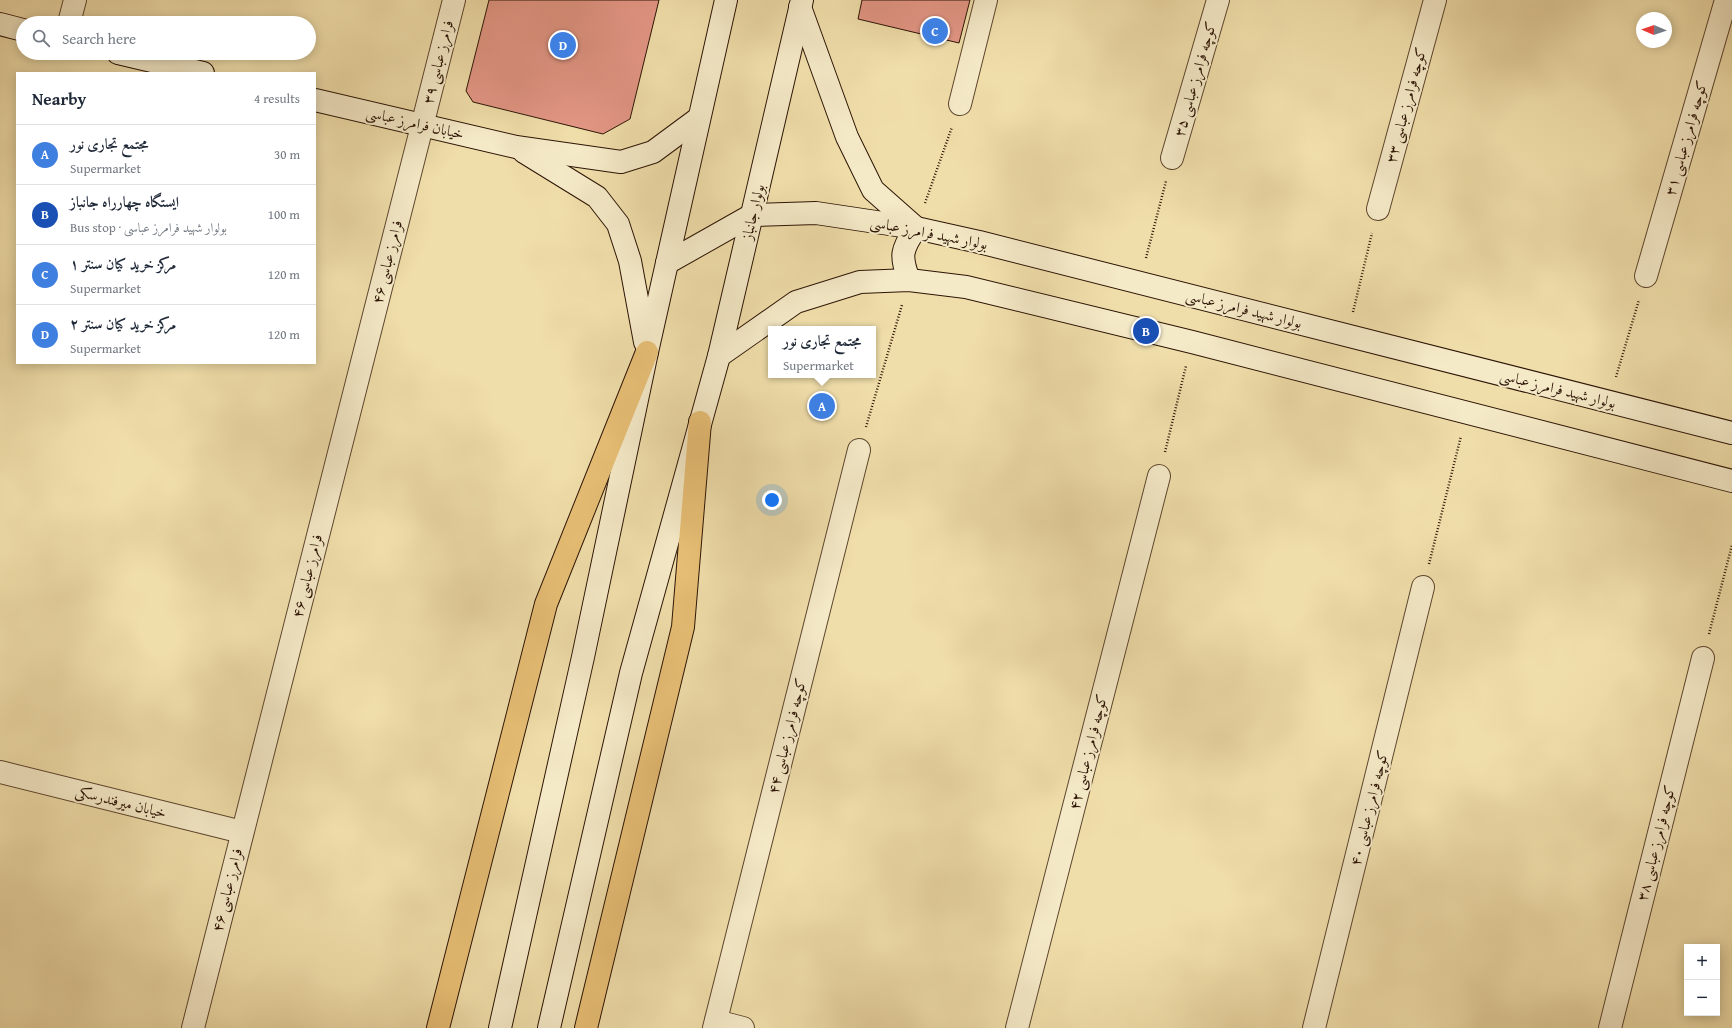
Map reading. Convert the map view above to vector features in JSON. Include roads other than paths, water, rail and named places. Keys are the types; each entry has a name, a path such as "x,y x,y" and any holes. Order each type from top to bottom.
{"highway":[{"path":"438,1028 546,604 647,352"},
{"path":"586,1028 683,627 700,422"}],"street":[{"path":"71,16 75,0"},
{"name":"فرامرز عباسی ۳۹","path":"422,125 454,0"},
{"path":"500,1028 585,649 647,352 726,0"},
{"path":"960,104 986,0"},
{"name":"کوچه فرامرز عباسی ۳۵","path":"1172,158 1218,0"},
{"name":"کوچه فرامرز عباسی ۳۳","path":"1378,209 1435,0"},
{"name":"کوچه فرامرز عباسی ۳۱","path":"1646,276 1726,0"},
{"path":"801,4 847,138 873,190 916,228 907,240 902,252 904,266 909,280"},
{"name":"بولوار جانباز","path":"549,1028 631,673 719,356 801,4"},
{"path":"0,24 16,28"},
{"path":"148,60 199,72"},
{"name":"خیابان فرامرز عباسی","path":"316,100 516,147"},
{"path":"516,147 621,162 653,152 700,118"},
{"name":"فرامرز عباسی ۴۶","path":"193,1028 422,125"},
{"path":"516,147 597,197 618,224 630,261 647,352"},
{"name":"بولوار شهید فرامرز عباسی","path":"752,215 816,213 916,228 979,242 1732,433"},
{"path":"667,263 752,215"},
{"path":"719,356 796,302 860,282 909,280 966,287 1192,342 1732,481"},
{"name":"کوچه فرامرز عباسی ۴۴","path":"715,1025 859,450"},
{"name":"کوچه فرامرز عباسی ۴۲","path":"1017,1028 1159,476"},
{"name":"کوچه فرامرز عباسی ۴۰","path":"1314,1028 1423,587"},
{"name":"کوچه فرامرز عباسی ۳۸","path":"1610,1028 1703,658"},
{"name":"خیابان میرفندرسکی","path":"0,772 242,832"},
{"path":"715,1025 743,1028"}],"place":[{"name":"مرکز خرید کیان سنتر ۱","path":"935,31"},
{"name":"مرکز خرید کیان سنتر ۲","path":"563,45"},
{"name":"ایستگاه چهارراه جانباز","path":"1146,331"},
{"name":"مجتمع تجاری نور","path":"822,406"}]}
